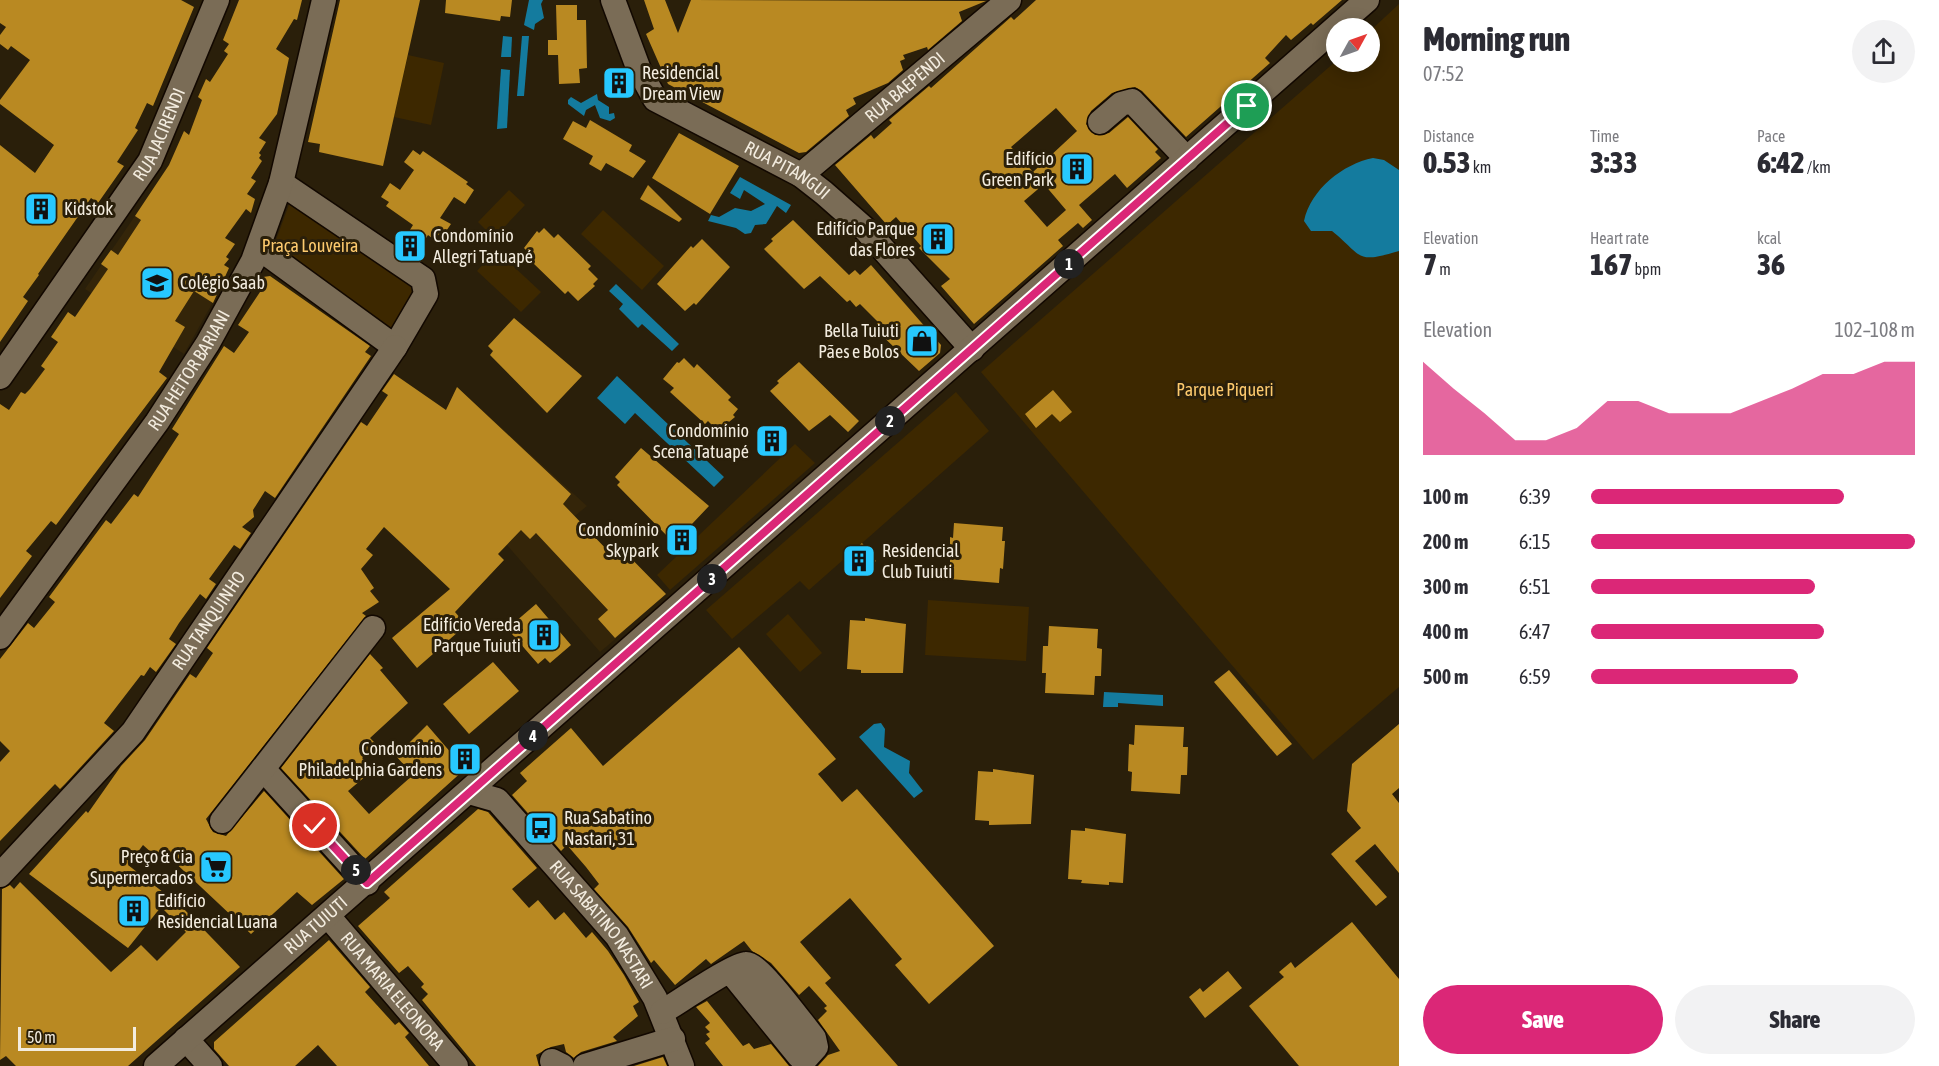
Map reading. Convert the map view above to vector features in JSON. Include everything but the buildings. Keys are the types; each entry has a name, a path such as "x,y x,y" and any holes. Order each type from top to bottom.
{"street":[{"name":"RUA JACIRENDI","path":"0,377 150,161 217,0"},
{"name":"RUA HEITOR BARIANI","path":"0,637 158,422 221,322 259,248 281,183 324,0"},
{"name":"RUA PITANGUI","path":"613,0 639,70 655,99 801,175 866,230 972,349"},
{"name":"RUA BAEPENDI","path":"801,175 1009,0"},
{"name":"RUA TUIUTI","path":"156,1066 367,883 1367,0"},
{"path":"1100,122 1121,104 1132,101 1187,159"},
{"path":"259,248 395,347 426,294 423,279 281,183"},
{"name":"RUA TANQUINHO","path":"0,875 133,732 395,347"},
{"path":"222,821 374,628"},
{"path":"469,792 497,800 498,767"},
{"path":"263,769 367,883"},
{"name":"RUA SABATINO NASTARI","path":"497,800 616,936 638,967 662,1012 682,1066"},
{"name":"RUA MARIA ELEONORA","path":"328,916 456,1066"},
{"path":"662,1012 730,971"},
{"path":"186,1039 210,1066"},
{"path":"585,1066 673,1039"}],"shaded area":[{"name":"Colégio Saab","path":"135,216 227,277 184,354 85,289"},
{"path":"457,387 587,506 544,541 626,630 600,652 507,545 498,554 504,560 464,602 427,449"}],"green space":[{"name":"Parque Piqueri","path":"1399,4 1399,687 1313,760 981,372 1326,70 1326,72 1380,72 1380,22"},
{"path":"408,55 444,63 431,125 394,117"},
{"path":"509,190 525,205 494,238 478,222"},
{"name":"Praça Louveira","path":"290,202 416,290 392,332 273,248"},
{"path":"603,210 664,266 642,290 581,234"},
{"path":"496,250 541,292 521,312 477,271"},
{"path":"956,392 989,431 809,590 800,581 732,639 706,610"},
{"path":"795,444 815,463 670,590 657,575"},
{"path":"928,600 1029,607 1026,661 925,655"},
{"path":"788,614 822,653 800,672 766,634"}],"water":[{"path":"529,0 543,0 541,4 544,18 535,24 534,30 524,25"},
{"path":"503,36 512,37 511,57 501,57"},
{"path":"522,36 529,36 524,96 517,96"},
{"path":"501,69 510,70 507,128 497,129"},
{"path":"597,94 598,100 609,107 609,114 614,113 615,118 610,121 600,118 595,105 586,110 584,116 568,104 571,97 581,103"},
{"path":"1373,158 1384,160 1399,170 1399,251 1367,257 1361,256 1332,231 1311,231 1304,221 1314,198 1330,180 1351,166"},
{"path":"740,177 791,205 786,213 777,206 766,224 755,225 751,233 745,234 736,228 708,221 711,215 719,217 735,208 751,211 765,204 744,190 740,199 730,193"},
{"path":"616,284 679,344 672,351 642,324 638,328 619,309 623,304 609,291"},
{"path":"617,376 724,477 714,487 635,413 625,424 597,398"},
{"path":"1104,692 1163,695 1163,706 1118,703 1118,707 1103,707"},
{"path":"881,723 885,729 884,747 910,761 909,773 923,791 914,798 859,737 874,724"}],"place":[{"name":"Residencial Dream View","path":"619,83"},
{"name":"Edifício Green Park","path":"1077,169"},
{"name":"Kidstok","path":"41,209"},
{"name":"Edifício Parque das Flores","path":"938,239"},
{"name":"Condomínio Allegri Tatuapé","path":"410,246"},
{"name":"Colégio Saab","path":"157,283"},
{"name":"Bella Tuiuti Pães e Bolos","path":"922,341"},
{"name":"Condomínio Scena Tatuapé","path":"772,441"},
{"name":"Condomínio Skypark","path":"682,540"},
{"name":"Residencial Club Tuiuti","path":"859,561"},
{"name":"Edifício Vereda Parque Tuiuti","path":"544,635"},
{"name":"Condomínio Philadelphia Gardens","path":"465,759"},
{"name":"Rua Sabatino Nastari, 31","path":"541,828"},
{"name":"Preço & Cia Supermercados","path":"216,867"},
{"name":"Edifício Residencial Luana","path":"134,911"}],"route":[{"path":"315,826 367,883 1247,106"}]}
